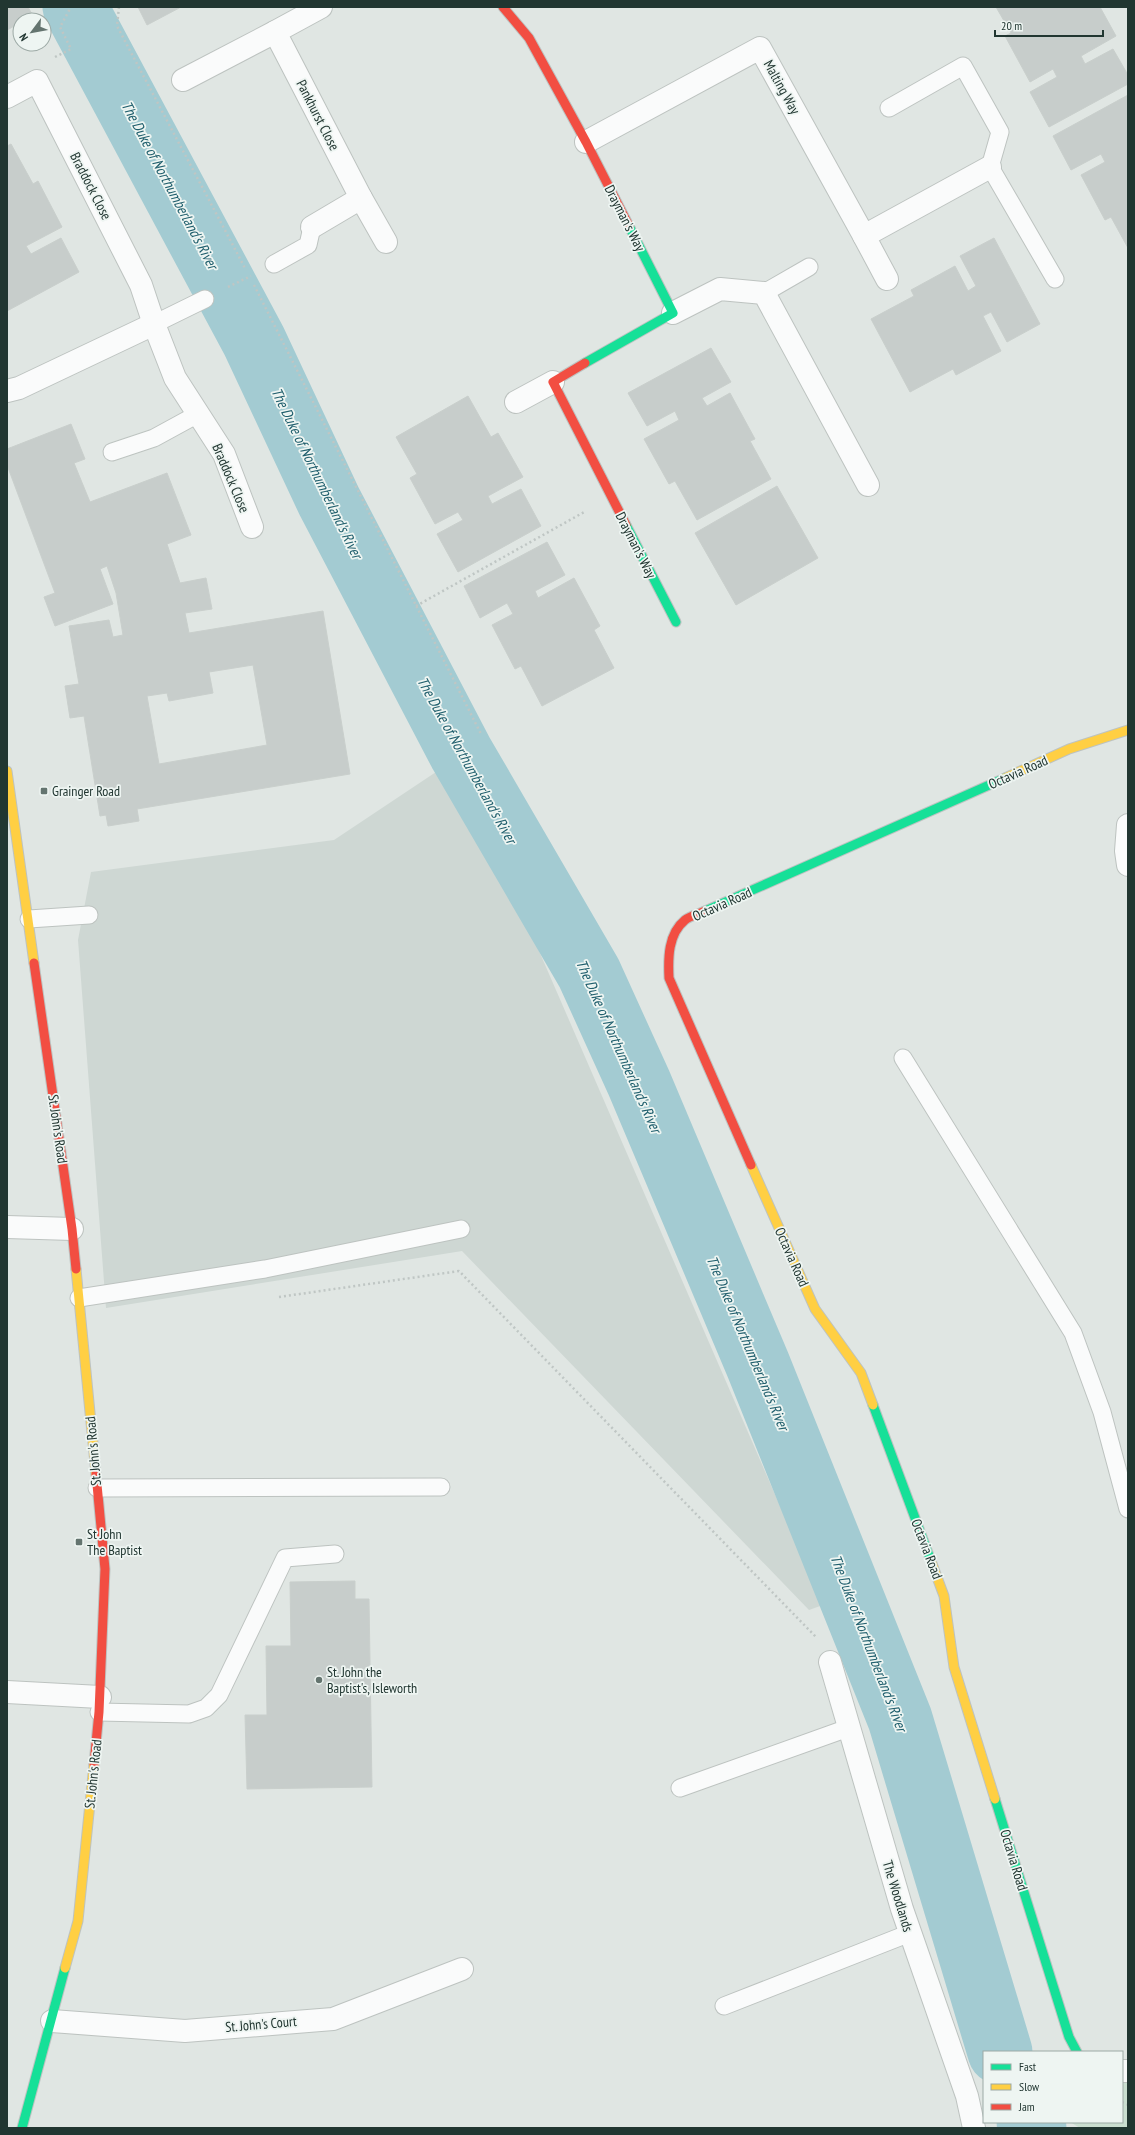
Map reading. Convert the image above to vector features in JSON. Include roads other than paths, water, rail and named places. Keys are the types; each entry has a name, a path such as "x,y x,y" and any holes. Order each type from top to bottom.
{"street":[{"path":"183,80 321,7"},
{"name":"Drayman's Way","path":"503,7 529,38 586,142 673,313"},
{"name":"Pankhurst Close","path":"275,32 361,198 386,242"},
{"name":"Malting Way","path":"586,142 760,48 887,279"},
{"name":"Braddock Close","path":"7,97 37,81 141,285 175,378 224,454 252,527"},
{"path":"864,236 990,167"},
{"path":"312,227 361,198"},
{"path":"516,402 673,313 720,289 764,293 868,485"},
{"path":"7,391 19,388 154,324"},
{"name":"Drayman's Way","path":"553,382 676,622"},
{"name":"Octavia Road","path":"1076,2051 1068,2037 954,1667 944,1596 861,1373 815,1309 669,978 667,950 674,934 685,920 1070,748 1128,730"},
{"name":"St. John's Road","path":"7,771 72,1228 104,1569 100,1705 78,1921 22,2128"},
{"path":"1128,825 1126,851 1128,865"},
{"path":"7,1227 72,1228"},
{"name":"The Woodlands","path":"830,1662 848,1728 910,1933 967,2096 974,2128"},
{"path":"7,1692 100,1705"},
{"name":"St. John's Court","path":"52,2021 185,2030 332,2019 462,1969"}],"lane":[{"path":"889,108 963,66 1000,132 990,167 1055,279"},
{"path":"274,264 308,245 312,227"},
{"path":"764,293 809,267"},
{"path":"154,324 205,299"},
{"path":"112,452 154,438 198,414"},
{"path":"29,919 89,916"},
{"path":"903,1058 1073,1333 1102,1412 1128,1508"},
{"path":"79,1298 265,1269 461,1229"},
{"path":"97,1488 441,1487"},
{"path":"100,1705 189,1714 206,1708 219,1695 285,1558 335,1554"},
{"path":"680,1788 848,1728"},
{"path":"724,2006 910,1933"}],"waterway":[{"name":"The Duke of Northumberland's River","path":"75,7 254,341 329,501 461,753 589,973 639,1083 758,1365 900,1719 1000,2051"},
{"name":"The Duke of Northumberland's River","path":"1030,2123 1034,2128"}],"place":[{"name":"Grainger Road","path":"44,791"},
{"name":"St John The Baptist","path":"79,1542"},
{"name":"St. John the Baptist's, Isleworth","path":"319,1680"}]}
